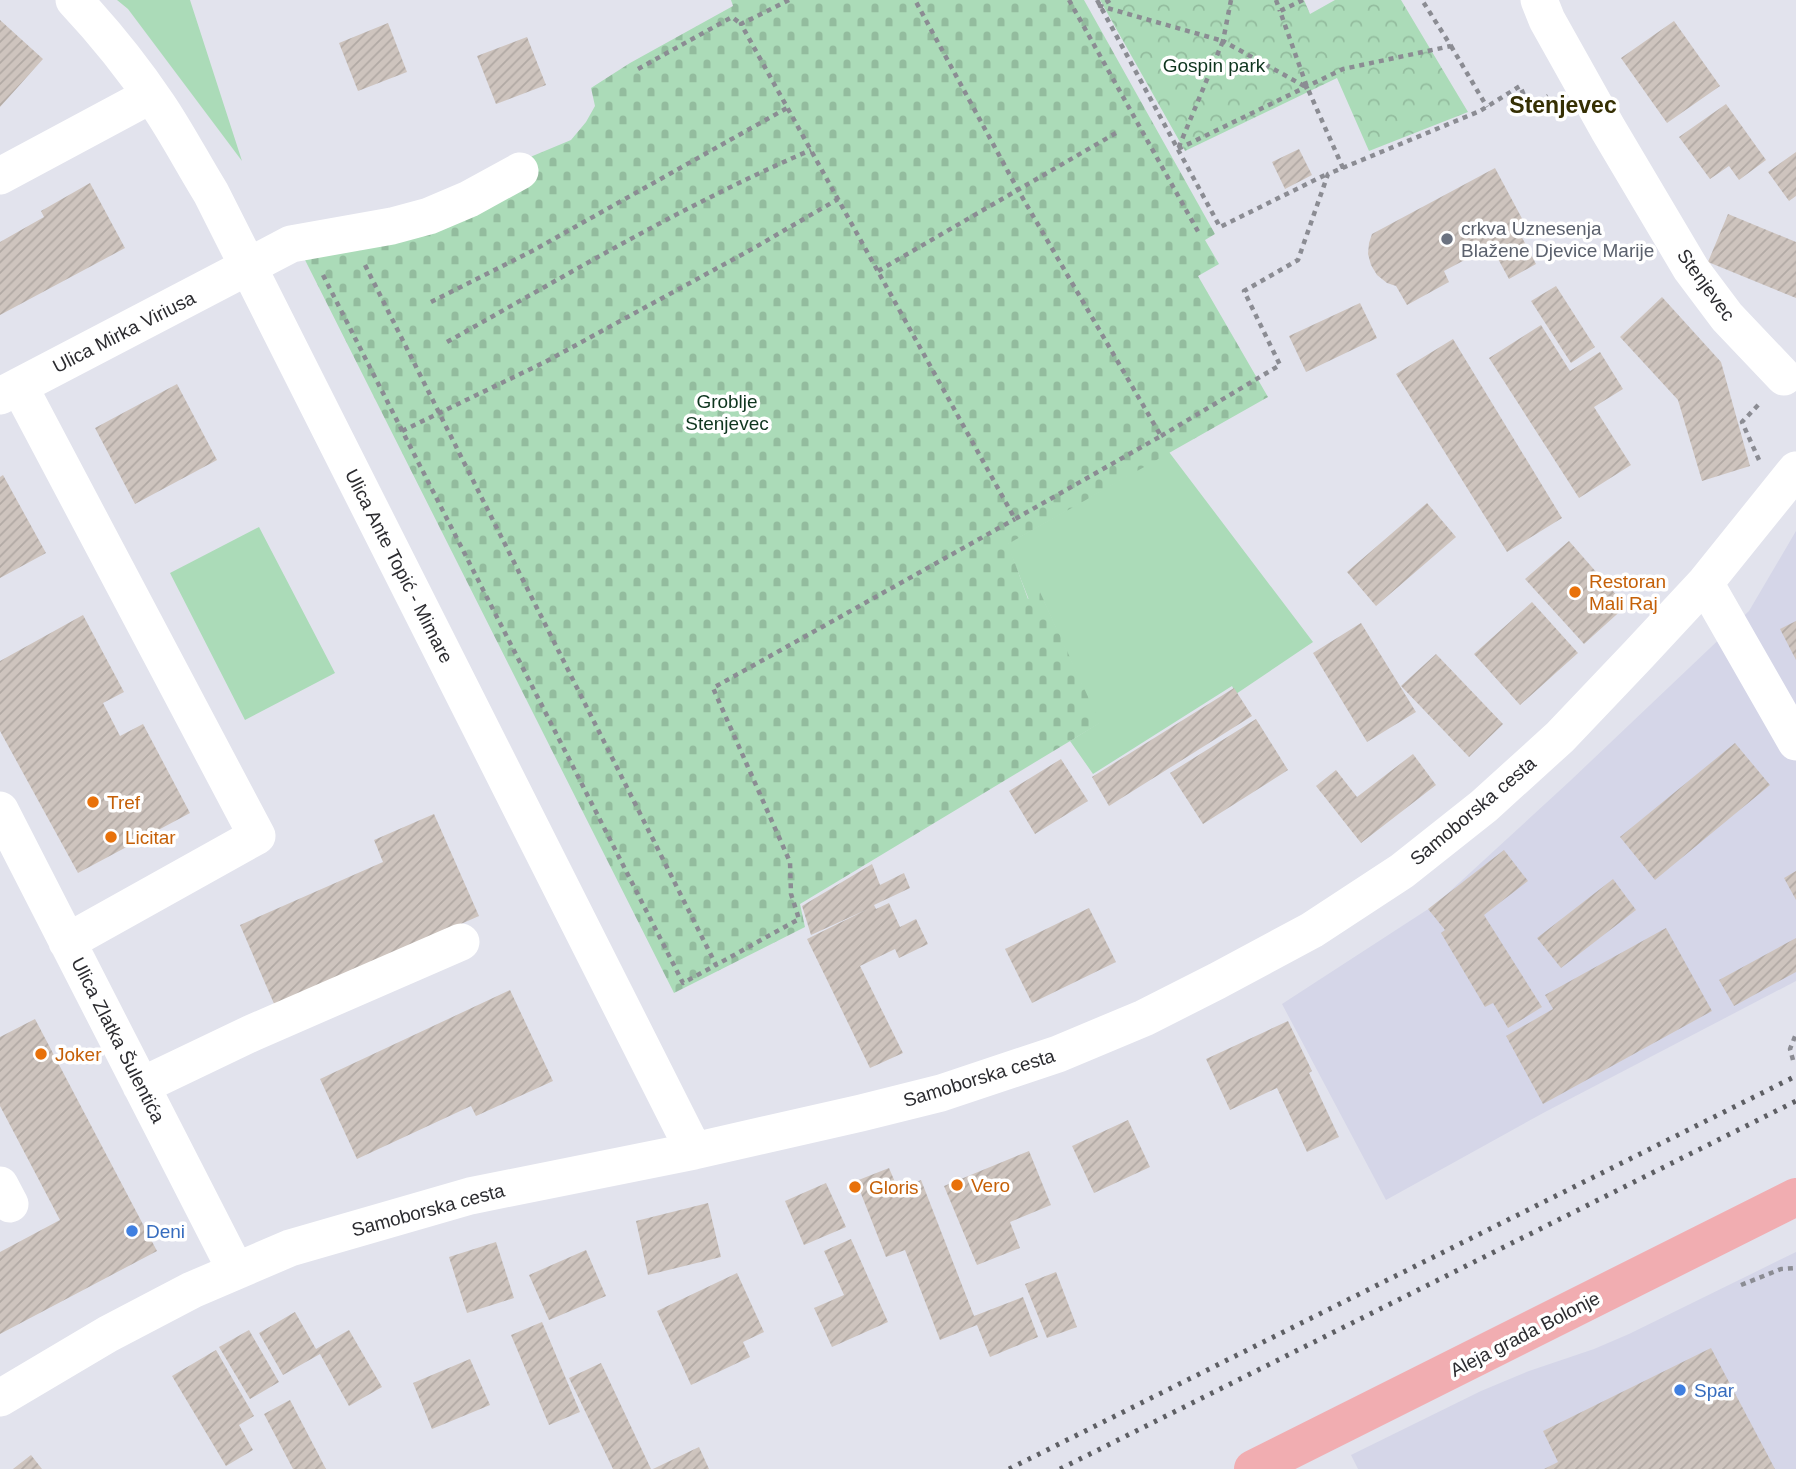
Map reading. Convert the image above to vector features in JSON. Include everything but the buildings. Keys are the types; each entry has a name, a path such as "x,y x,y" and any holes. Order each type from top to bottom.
{"main road":[{"name":"Aleja grada Bolonje","path":"1253,1469 1793,1200"}],"street":[{"name":"Ulica Ante Topić - Mimare","path":"74,0 102,30 151,94 211,193 694,1151"},
{"name":"Stenjevec","path":"1539,0 1547,20 1580,79 1691,269 1727,317 1784,377"},
{"path":"0,176 151,94"},
{"name":"Ulica Mirka Viriusa","path":"9,391 291,244 393,226 429,216 469,199 520,171"},
{"path":"9,391 257,836 67,942"},
{"name":"Samoborska cesta","path":"0,1398 108,1334 192,1290 290,1248 470,1196 694,1151 941,1093 1058,1054 1144,1018 1312,930 1402,871 1484,806 1560,737 1705,583 1779,470"},
{"path":"1705,583 1796,742"},
{"name":"Ulica Zlatka Šulentića","path":"0,810 236,1271"},
{"path":"141,1086 252,1033 461,942"}],"path":[{"path":"741,24 789,0"},
{"path":"915,0 1018,190 1161,436"},
{"path":"1069,0 1200,235"},
{"path":"1097,0 1220,227 1328,174 1487,107 1520,86 1529,107 1580,79"},
{"path":"1100,6 1111,0"},
{"path":"1178,149 1223,41 1231,0"},
{"path":"1276,0 1307,87 1343,168"},
{"path":"1280,11 1303,0"},
{"path":"1422,0 1487,107"},
{"path":"1100,6 1223,41 1307,87"},
{"path":"638,69 732,17 741,24 1015,519"},
{"path":"1178,149 1343,69 1451,46"},
{"path":"431,302 534,250 787,108"},
{"path":"878,271 1116,133"},
{"path":"447,342 666,220 764,170 811,150"},
{"path":"321,271 682,983 799,919 791,894 790,862 713,688 1161,436 1280,365 1244,291 1298,260 1328,174"},
{"path":"402,431 545,362 838,199"},
{"path":"348,233 716,965"},
{"path":"1779,470 1742,422 1784,377"},
{"path":"1793,1060 1790,1049 1796,1034"},
{"path":"1741,1284 1781,1269 1796,1268"}],"shaded area":[{"path":"1796,531 1796,981 1545,1112 1386,1200 1282,1004 1436,904 1570,781 1749,611"},
{"path":"1796,1252 1796,1469 1358,1469 1351,1455 1481,1391 1629,1334"}],"green space":[{"path":"117,0 190,0 242,161 128,9"},
{"name":"Groblje Stenjevec","path":"731,0 1084,0 1215,234 1205,240 1219,264 1198,276 1268,397 1008,544 1028,599 1040,592 1100,723 800,904 805,927 674,993 301,252 571,140 595,106 591,88 630,63 733,6"},
{"name":"Gospin park","path":"1100,0 1304,0 1310,14 1335,0 1401,0 1468,112 1369,151 1337,78 1185,151"},
{"path":"1169,452 1313,642 1236,694 1232,686 1093,774 1070,741 1099,723 1040,593 1029,600 1007,544"},
{"path":"259,527 335,673 245,720 170,573"}],"railway":[{"path":"1009,1469 1796,1076"},
{"path":"1060,1469 1796,1101"}],"place":[{"name":"crkva Uznesenja Blažene Djevice Marije","path":"1447,239"},
{"name":"Restoran Mali Raj","path":"1575,592"},
{"name":"Tref","path":"93,802"},
{"name":"Licitar","path":"111,837"},
{"name":"Joker","path":"41,1054"},
{"name":"Vero","path":"957,1185"},
{"name":"Gloris","path":"855,1187"},
{"name":"Deni","path":"132,1231"},
{"name":"Spar","path":"1680,1390"}],"district":[{"name":"Stenjevec","path":"1563,105"}]}
